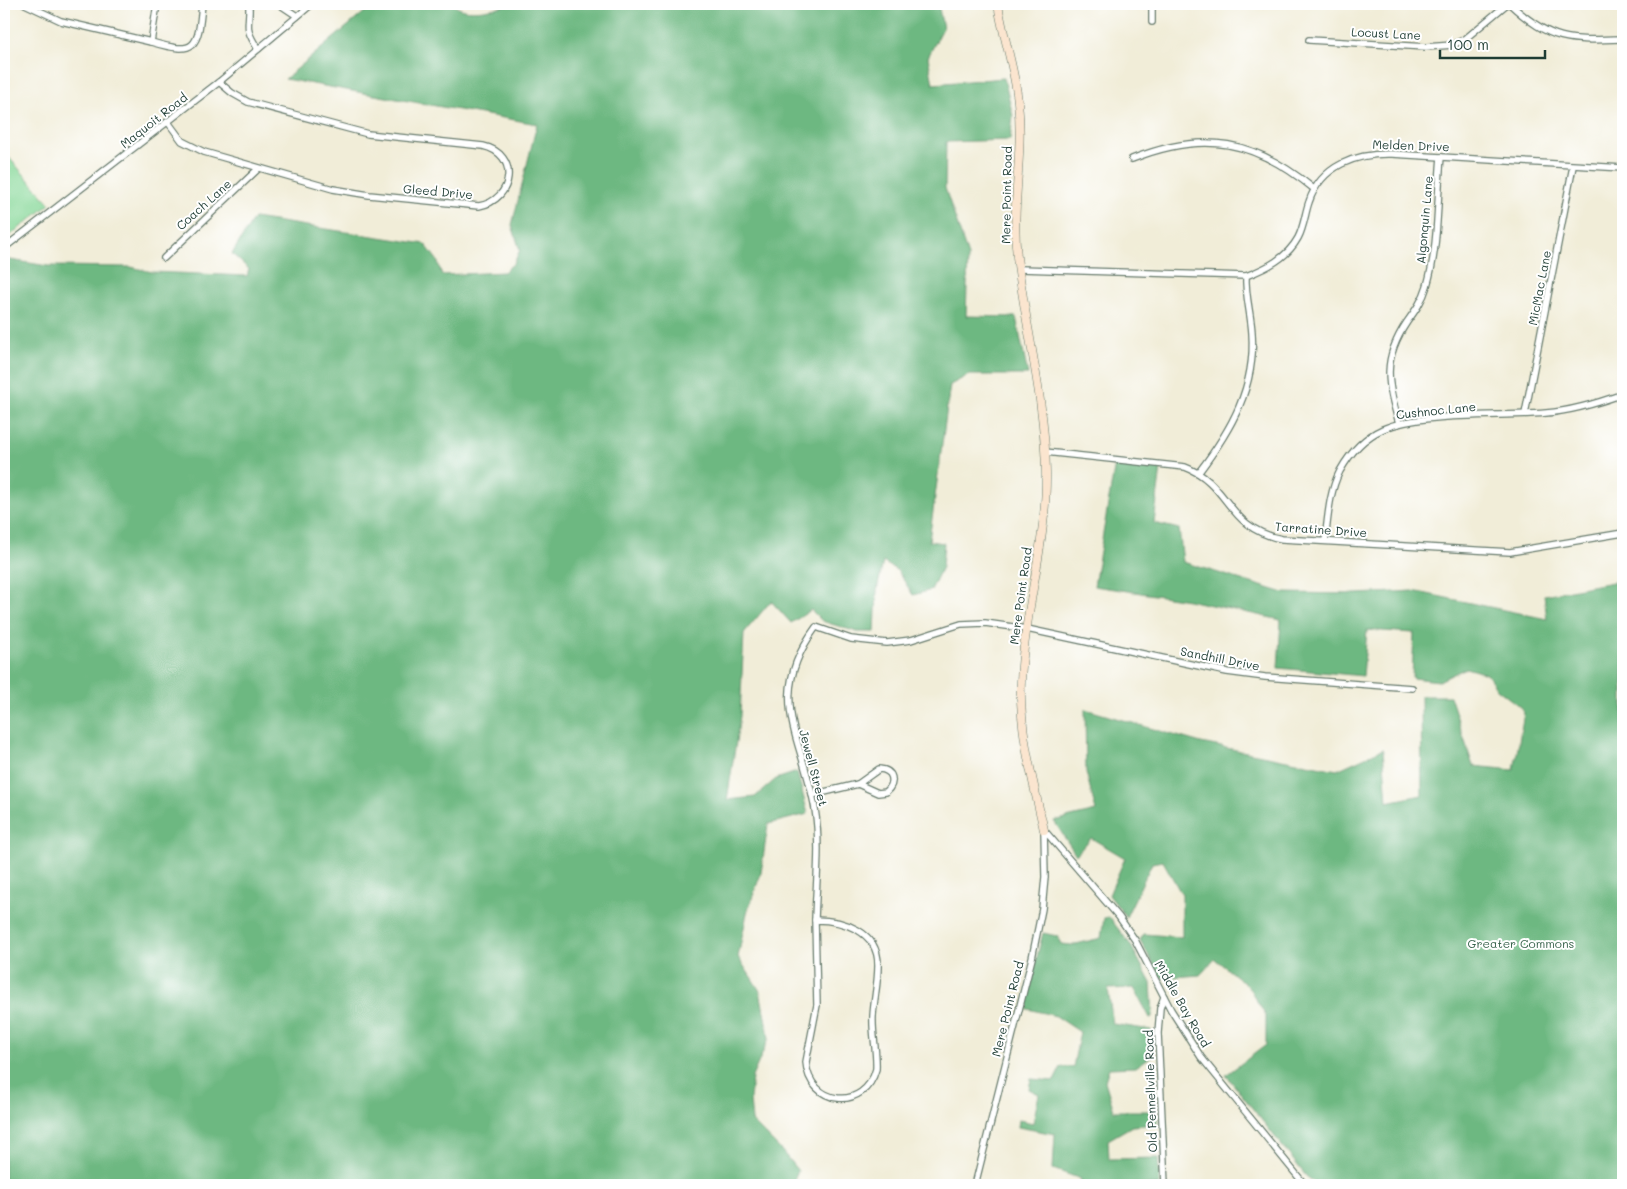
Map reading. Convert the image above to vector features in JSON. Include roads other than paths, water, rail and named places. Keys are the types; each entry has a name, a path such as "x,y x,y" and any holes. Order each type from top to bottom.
{"street":[{"path":"25,4 61,21 173,49 185,49 192,45 198,31 202,4"},
{"path":"151,42 157,4"},
{"path":"249,4 246,27 248,34 258,48"},
{"path":"279,4 297,16"},
{"name":"Maquoit Road","path":"4,248 219,82 312,4"},
{"name":"Mere Point Road","path":"975,1185 1032,958 1042,909 1045,876 1044,830 1022,715 1021,682 1044,509 1045,452 1016,233 1020,151 1018,102 998,4"},
{"path":"1152,4 1152,22"},
{"path":"1508,4 1535,26 1558,37 1570,39 1623,39"},
{"name":"Locust Lane","path":"1310,40 1426,47 1453,45 1465,39 1508,4"},
{"name":"Gleed Drive","path":"168,122 182,141 192,147 258,169 344,192 467,206 485,205 497,199 506,187 508,179 504,158 489,147 368,134 248,102 232,93 219,82"},
{"path":"1132,159 1155,150 1179,144 1242,146 1264,155 1286,168 1314,189"},
{"name":"Melden Drive","path":"1020,269 1246,276 1273,264 1292,246 1299,237 1314,189 1337,166 1355,157 1386,154 1623,168"},
{"name":"Algonquin Lane","path":"1399,423 1388,377 1389,360 1398,336 1427,288 1434,255 1441,157"},
{"name":"MicMac Lane","path":"1525,414 1573,166"},
{"name":"Coach Lane","path":"164,258 258,169"},
{"path":"1200,472 1238,414 1248,382 1253,348 1246,276"},
{"name":"Cushnoc Lane","path":"1325,542 1333,488 1339,472 1358,446 1370,436 1399,423 1433,419 1525,414 1578,407 1623,394"},
{"name":"Tarratine Drive","path":"1045,452 1142,460 1185,466 1200,472 1215,486 1239,518 1259,533 1282,539 1510,552 1623,534"},
{"name":"Sandhill Drive","path":"816,627 850,639 887,643 912,640 948,627 973,623 1027,629 1227,672 1265,677 1412,688"},
{"name":"Jewell Street","path":"815,920 837,921 858,929 872,944 877,956 873,1021 876,1069 874,1077 865,1089 848,1098 836,1098 820,1092 811,1083 806,1070 818,997 815,920 819,849 812,795 794,735 789,703 794,670 816,627"},
{"path":"812,795 858,784 879,769 888,771 892,776 891,787 882,793 858,784"},
{"name":"Middle Bay Road","path":"1044,830 1119,917 1135,940 1178,1022 1217,1080 1305,1185"},
{"name":"Old Pennellville Road","path":"1164,997 1160,1008 1158,1033 1165,1185"}],"park label":[{"name":"Greater Commons","path":"1521,944"}]}
